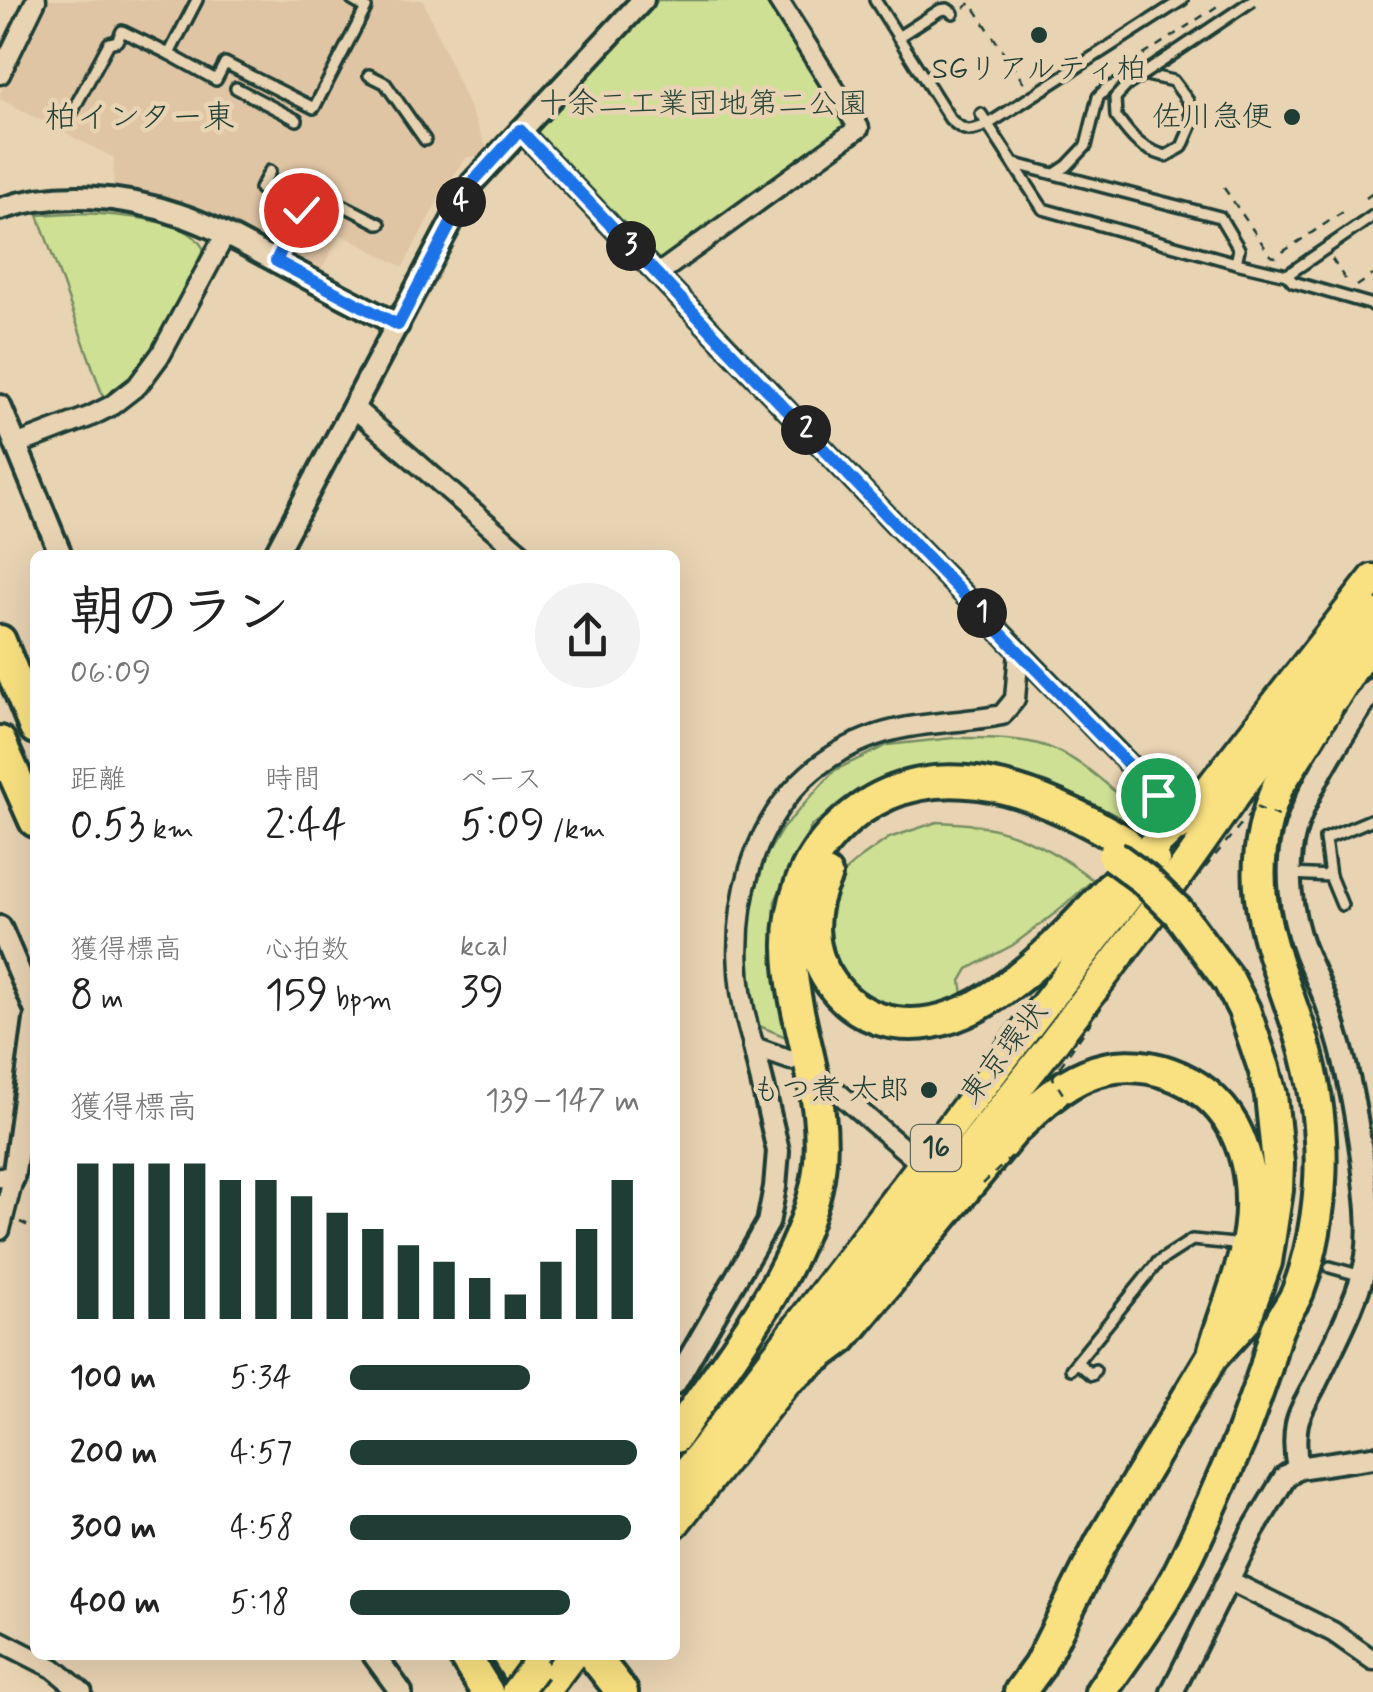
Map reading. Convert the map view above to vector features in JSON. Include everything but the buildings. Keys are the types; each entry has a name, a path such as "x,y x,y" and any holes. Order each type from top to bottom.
{"highway":[{"name":"東京環状","path":"680,1517 786,1380 1194,807 1373,579"},
{"name":"東京環状","path":"680,1481 933,1174 1084,1002 1373,614"},
{"path":"1102,1692 1175,1580 1240,1438 1280,1323 1298,1293 1316,1218 1320,1144 1310,1069 1260,910 1259,857 1269,807 1278,786 1373,635"},
{"path":"0,641 30,716"},
{"path":"0,742 30,810"},
{"path":"680,1430 789,1262 816,1186 820,1149 818,1102 790,951 798,891 819,848 851,816 889,792 910,786 951,781 1004,788 1068,810 1119,849 1144,879 1187,896 1226,945 1254,990 1281,1058 1290,1098 1296,1176 1280,1283 1280,1323"},
{"path":"1119,849 994,804 941,800 897,809 878,819 843,848 820,886 814,910 815,953 839,994 855,1007 893,1023 938,1021 974,1007 1008,986 1075,926 1194,807"},
{"path":"1020,1692 1036,1679 1101,1543 1212,1358 1244,1322 1266,1262 1277,1190 1276,1132 1264,1068 1244,1010 1215,959 1187,896"},
{"path":"786,1380 842,1338 1013,1132 1040,1105 1087,1074 1135,1066 1168,1073 1199,1088 1218,1104 1243,1148 1249,1172 1251,1223 1212,1358"},
{"path":"467,1660 487,1692"},
{"path":"531,1673 561,1660"},
{"path":"597,1660 622,1692"}],"street":[{"path":"0,74 36,0"},
{"path":"277,550 472,183 643,0"},
{"path":"658,274 859,128 778,0"},
{"path":"520,130 1158,795"},
{"path":"0,209 48,200 112,198 182,215 398,325"},
{"path":"16,445 89,418 138,385 161,354 224,235"},
{"path":"0,406 59,550"},
{"path":"353,407 517,550"},
{"path":"680,1374 768,1223 775,1186 778,1151 740,986 740,911 746,877 759,842 791,791 810,771 864,739 896,729 1002,715 1016,699 1019,651"},
{"path":"1298,1468 1294,1451 1298,1420 1362,1276 1370,1205 1348,1073 1329,1008 1302,946 1292,903 1290,852 1302,812 1373,689"},
{"path":"0,927 30,996"},
{"path":"754,1047 791,1060"},
{"path":"0,1230 6,1178 30,1082"},
{"path":"835,1090 933,1174"},
{"path":"1172,1692 1252,1532 1285,1478 1298,1468 1373,1457"},
{"path":"1228,1580 1334,1632 1373,1660"},
{"path":"0,1641 30,1656"},
{"path":"37,1660 82,1692"},
{"path":"378,1660 401,1692"}],"lane":[{"path":"168,54 196,0"},
{"path":"72,112 109,43 117,40 122,31 216,80 225,63 314,108 366,8 352,0"},
{"path":"875,0 950,119 960,129 971,132 1182,0"},
{"path":"1055,174 1086,146 1098,97 1106,89 1142,74 1173,82 1188,101 1192,124 1182,146 1166,156 1146,150 1116,116 1116,98 1127,85 1253,0"},
{"path":"898,38 940,10 953,13"},
{"path":"370,75 385,84 426,140"},
{"path":"236,88 296,120"},
{"path":"1008,96 1014,107"},
{"path":"981,114 1043,209 1287,275 1292,282 1373,305"},
{"path":"1015,164 1220,216 1239,249 1236,263"},
{"path":"270,171 260,189 301,210"},
{"path":"276,261 311,189 380,224"},
{"path":"1287,275 1373,216"},
{"path":"1342,904 1330,876 1325,839 1373,819"},
{"path":"1291,874 1330,876"},
{"path":"1095,1370 1092,1374 1074,1366 1158,1262 1192,1240 1234,1244"},
{"path":"1330,1267 1362,1276"}],"path":[{"path":"1131,63 1228,0"},
{"path":"971,3 1026,86"},
{"path":"1224,188 1275,257 1343,212"},
{"path":"1366,198 1373,193"},
{"path":"1331,258 1352,289 1368,294"},
{"path":"1352,289 1373,276"},
{"path":"1187,896 1254,808 1282,817 1348,702"},
{"path":"982,1184 1068,1102 1054,1075 1136,958"}],"shaded area":[{"path":"45,0 423,0 487,149 480,157 467,157 446,185 403,267 341,234 318,275 179,205 113,188 114,158 0,99"}],"green space":[{"name":"十余二工業団地第二公園","path":"658,0 767,0 845,120 842,130 665,260 657,260 538,135 537,128"},
{"path":"38,215 115,215 168,224 193,236 204,249 152,353 130,381 105,402"},
{"path":"953,738 1014,740 1048,747 1099,778 1141,820 1133,830 970,769 847,804 812,825 775,901 773,948 786,1037 757,1025 745,968 749,914 766,856 782,829 835,770 887,745"},
{"path":"937,822 980,826 1015,835 1056,854 1093,880 1013,945 968,969 961,981 964,1001 932,1013 871,1009 825,955 822,916 836,879 859,859 889,838"}],"place":[{"name":"SGリアルティ柏","path":"1039,35"},
{"name":"佐川急便","path":"1292,117"},
{"name":"もつ煮 太郎","path":"929,1090"}],"district":[{"name":"柏インター東","path":"140,118"}],"route":[{"path":"301,210 276,261 398,325 472,183 520,130 1158,795"}]}
